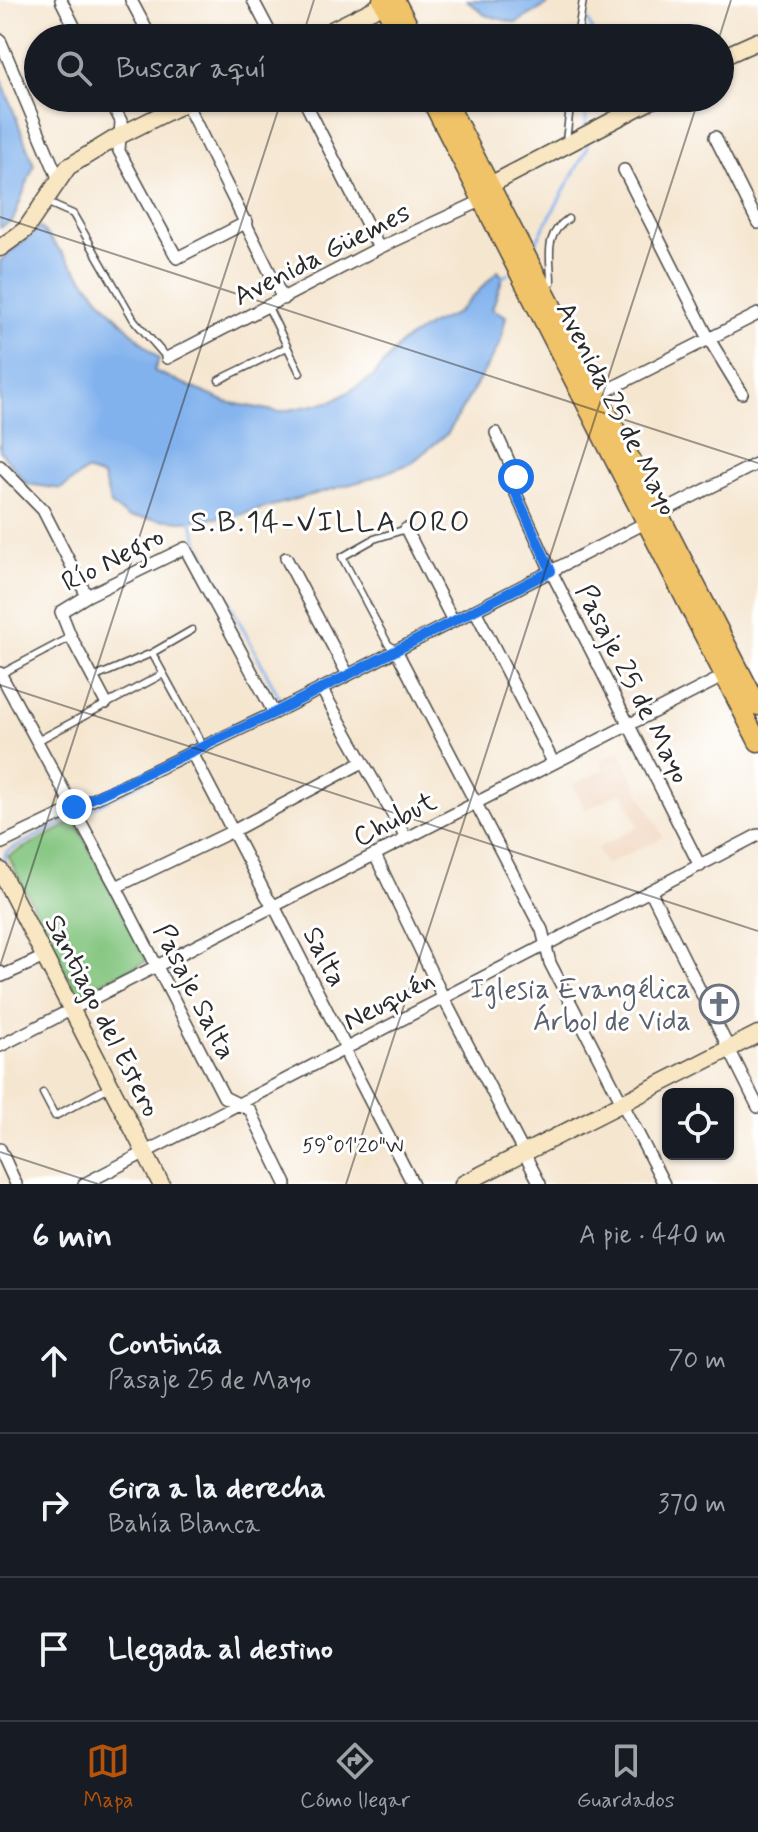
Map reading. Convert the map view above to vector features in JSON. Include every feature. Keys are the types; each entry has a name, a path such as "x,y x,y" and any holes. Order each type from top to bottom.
{"main road":[{"path":"388,1 395,24"},
{"path":"388,1 405,24"},
{"name":"Avenida 25 de Mayo","path":"438,112 544,290 590,399"},
{"name":"Avenida 25 de Mayo","path":"451,112 485,193 731,672 758,742"},
{"name":"Avenida 25 de Mayo","path":"731,672 758,706"}],"street":[{"path":"61,0 73,24"},
{"path":"131,0 144,24"},
{"path":"253,0 266,24"},
{"path":"343,24 388,1"},
{"path":"0,40 24,97"},
{"path":"734,52 758,41"},
{"path":"30,112 59,180"},
{"path":"116,112 121,121 119,151 177,258 247,222"},
{"path":"0,248 25,230 68,167 164,112"},
{"path":"194,112 283,299"},
{"path":"310,112 379,248"},
{"path":"485,193 628,112"},
{"path":"715,137 758,223"},
{"path":"624,170 709,339 742,393"},
{"name":"Avenida Güemes","path":"167,358 485,193"},
{"path":"590,399 758,314"},
{"name":"Pasaje 25 de Mayo","path":"496,433 516,477 512,485 551,571 700,866"},
{"path":"0,844 274,713 758,463"},
{"path":"0,466 43,510 87,596"},
{"path":"406,529 453,621"},
{"name":"Río Negro","path":"71,637 61,612 185,548 274,713"},
{"path":"286,558 348,675"},
{"path":"475,610 553,762"},
{"path":"71,637 106,703"},
{"path":"396,650 542,930 550,963 664,1184"},
{"name":"Chubut","path":"0,1046 731,672"},
{"path":"0,674 74,807"},
{"path":"321,688 406,838"},
{"name":"Salta","path":"197,748 233,831 274,906 413,1184"},
{"path":"116,887 233,831 363,762"},
{"name":"Pasaje Salta","path":"74,807 224,1097 250,1110 286,1184"},
{"name":"Neuquén","path":"84,1184 758,835"},
{"path":"375,855 443,997 540,1184"},
{"name":"Santiago del Estero","path":"2,876 161,1184"},
{"path":"651,892 758,1107"},
{"path":"0,972 2,976 44,957"},
{"path":"463,1184 758,1034"},
{"path":"0,1149 16,1184"}],"lane":[{"path":"579,24 583,0"},
{"path":"572,112 573,141"},
{"path":"44,201 73,214 134,320 167,358"},
{"path":"544,290 551,283 549,246 555,228 568,219"},
{"path":"268,307 300,373"},
{"path":"219,380 287,347"},
{"path":"396,650 388,644 342,557 374,539 406,529"},
{"path":"93,678 152,653 192,630"},
{"name":"Río Negro","path":"0,674 71,637"},
{"path":"152,653 197,748"},
{"path":"37,741 163,674"},
{"path":"43,1093 55,1116 111,1086"}],"shaded area":[{"path":"619,751 663,837 606,865 597,848 639,826 622,792 585,810 573,785 604,769 600,761"}],"green space":[{"path":"75,821 147,961 77,994 8,856"}],"water":[{"path":"467,0 548,0 547,5 516,23 485,15"},
{"path":"0,75 34,165 13,220 0,228"},
{"path":"40,227 111,311 159,359 154,371 226,402 279,412 333,401 373,377 402,342 457,313 498,271 503,277 492,309 506,316 500,344 448,433 411,463 369,479 236,516 183,521 128,517 111,505 103,477 86,471 61,489 27,484 0,451 0,261"}],"waterway":[{"path":"584,12 589,24"},
{"path":"586,112 586,127"},
{"path":"532,249 587,149 587,143"},
{"path":"503,277 508,274"},
{"path":"191,520 200,546 280,699"},
{"path":"85,812 160,773"},
{"path":"3,865 6,852 71,819"}],"place":[{"name":"Iglesia Evangélica Árbol de Vida","path":"719,1004"}],"district":[{"name":"S.B.14-VILLA ORO","path":"331,521"}],"route":[{"path":"74,807 274,713 551,571 512,485 516,477"}]}
